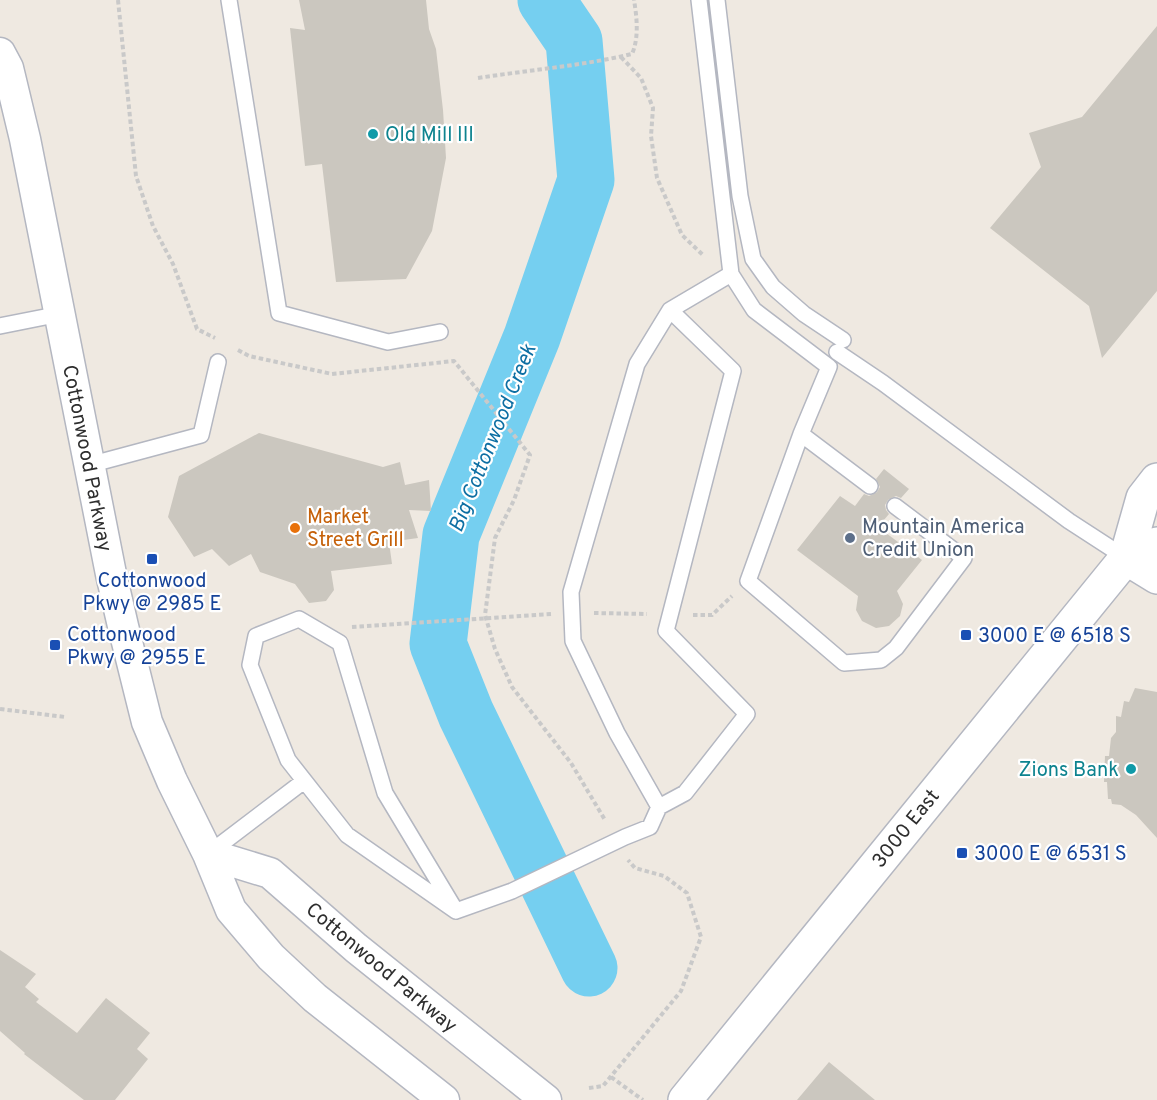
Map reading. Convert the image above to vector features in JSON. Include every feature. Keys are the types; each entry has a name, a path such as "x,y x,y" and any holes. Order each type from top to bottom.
{"main road":[{"name":"3000 East","path":"685,1100 1126,558 1143,498 1157,480"},
{"name":"3000 East","path":"1126,558 1157,544"},
{"path":"1126,558 1157,577"}],"street":[{"name":"Cottonwood Parkway","path":"0,53 8,68 25,139 123,626 147,722 172,781 208,854 231,910 271,957 315,998 444,1100"},
{"name":"Cottonwood Parkway","path":"208,854 270,873 356,948 546,1100"}],"lane":[{"path":"229,0 279,313 388,342 440,332"},
{"path":"699,0 731,274 754,310 829,367 801,434 748,581 844,663 881,660 896,648 964,558 895,506"},
{"path":"717,0 740,196 753,260 773,287 883,383 1069,521 1126,558"},
{"path":"659,807 617,733 573,640 572,592 637,364 670,310 731,274"},
{"path":"456,911 512,891 650,827 659,807 685,793 747,714 666,631 733,370 670,310"},
{"path":"0,326 60,314"},
{"path":"89,465 201,435 218,362"},
{"path":"801,434 870,486"},
{"path":"300,620 340,643 385,793 456,911 347,835 288,760 250,665 256,636 300,620"},
{"path":"208,854 304,781"}],"path":[{"path":"118,0 136,176 153,226 173,264 197,329 216,339"},
{"path":"478,78 610,60 632,54 636,44 634,0"},
{"path":"621,57 641,78 653,108 651,136 657,178 682,235 705,257"},
{"path":"233,348 249,356 332,374 454,361 530,455 514,500 495,538 485,615 495,649 512,687 571,763 604,816 615,843 635,868 664,876 687,893 701,938 681,991 603,1086 589,1088"},
{"path":"352,627 551,614"},
{"path":"0,709 65,717"},
{"path":"611,1077 643,1100"}],"building":[{"name":"Old Mill III","path":"299,0 426,0 429,29 436,49 446,158 432,231 406,279 336,282 322,164 305,166 290,28 305,30"},
{"path":"1157,26 1157,291 1102,358 1089,306 990,228 1041,167 1029,133 1082,117"},
{"name":"Market Street Grill","path":"259,433 383,467 400,462 405,485 429,480 431,511 409,510 418,538 389,542 392,564 331,571 334,590 326,601 309,603 295,584 260,572 251,554 229,566 212,549 194,557 168,517 179,476"},
{"name":"Mountain America Credit Union","path":"884,469 909,489 901,498 896,496 888,500 885,505 889,514 878,527 922,560 897,591 903,604 900,616 889,626 876,628 862,621 856,610 858,596 797,550 840,496 855,506 864,494 869,496 877,492 880,487 876,479"},
{"name":"Zions Bank","path":"1135,688 1157,692 1157,838 1136,815 1121,805 1112,804 1111,799 1108,799 1107,782 1104,782 1105,756 1109,756 1111,738 1116,732 1116,716 1121,717 1124,701 1129,702"},
{"path":"0,950 36,974 25,987 39,999 36,1002 77,1033 106,998 150,1033 137,1049 148,1059 115,1100 84,1100 24,1054 0,1031"},
{"path":"829,1062 875,1100 797,1100"}],"waterway":[{"name":"Big Cottonwood Creek","path":"546,0 574,41 586,180 532,337 451,535 438,644 466,714 589,968"}],"place":[{"name":"Old Mill III","path":"373,134"},
{"name":"Market Street Grill","path":"295,528"},
{"name":"Mountain America Credit Union","path":"850,538"},
{"name":"Cottonwood Pkwy @ 2985 E","path":"152,559"},
{"name":"3000 E @ 6518 S","path":"966,635"},
{"name":"Cottonwood Pkwy @ 2955 E","path":"55,645"},
{"name":"Zions Bank","path":"1131,769"},
{"name":"3000 E @ 6531 S","path":"962,853"}]}
